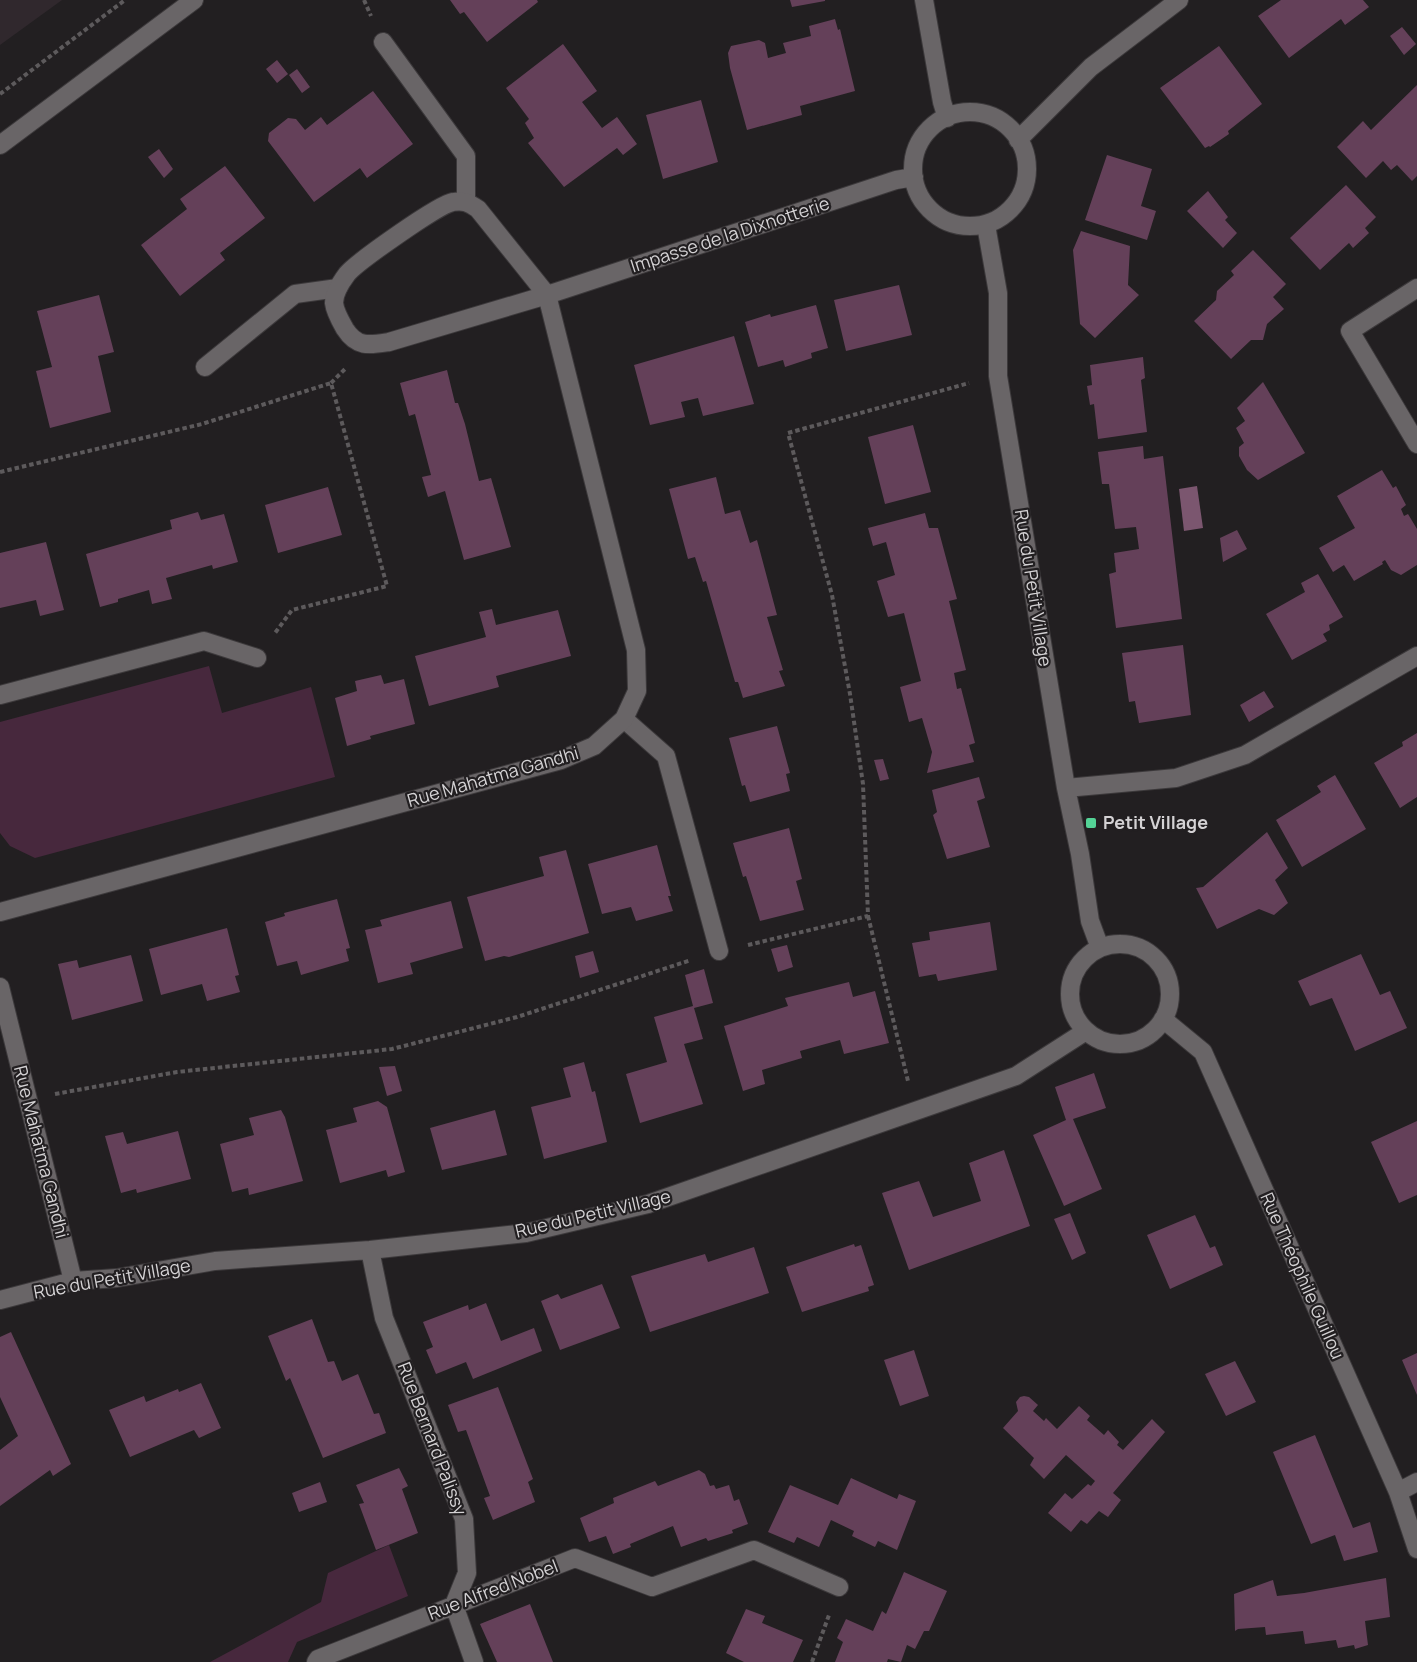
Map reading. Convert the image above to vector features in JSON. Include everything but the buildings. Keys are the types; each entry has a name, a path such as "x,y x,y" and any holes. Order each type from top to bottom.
{"street":[{"path":"0,146 194,0"},
{"path":"924,0 942,102 947,118"},
{"path":"1018,140 1091,67 1179,0"},
{"path":"382,42 466,156 466,201"},
{"path":"977,112 998,119 1015,133 1018,140 1026,154 1028,176 1021,197 1006,214 986,225 968,227 943,220 926,206 915,186 913,166 920,142 934,125 955,114 977,112"},
{"name":"Impasse de la Dixnotterie","path":"338,288 334,303 350,337 367,346 389,342 547,295 885,184 914,177"},
{"path":"205,367 295,294 338,288 348,272 434,210 451,202 466,201 478,209 547,295"},
{"name":"Rue du Petit Village","path":"986,225 998,293 998,375 1066,788 1080,854 1090,921 1100,948"},
{"path":"1417,288 1350,331 1417,444"},
{"name":"Rue Mahatma Gandhi","path":"0,912 561,760 594,746 624,719 637,690 636,650 547,295"},
{"path":"0,695 204,641 256,658"},
{"path":"1066,788 1176,778 1245,755 1417,656"},
{"path":"624,719 666,756 719,951"},
{"path":"1117,944 1134,946 1151,954 1164,969 1170,990 1168,1007 1163,1019 1156,1029 1141,1040 1125,1044 1109,1043 1086,1031 1074,1015 1070,994 1073,976 1085,958 1100,948 1117,944"},
{"name":"Rue Mahatma Gandhi","path":"0,987 73,1281"},
{"name":"Rue Théophile Guillou","path":"1163,1019 1203,1052 1398,1491 1417,1549"},
{"name":"Rue du Petit Village","path":"0,1300 73,1281 117,1278 214,1261 370,1250 526,1233 648,1204 1016,1076 1086,1031"},
{"name":"Rue Bernard Palissy","path":"370,1250 384,1318 464,1519 467,1573 454,1605"},
{"path":"1398,1491 1417,1482"},
{"name":"Rue Alfred Nobel","path":"316,1662 318,1659 574,1558 652,1587 753,1550 839,1587"},
{"path":"454,1605 474,1662"}],"path":[{"path":"0,94 125,0"},
{"path":"916,1111 868,916 863,784 832,595 788,433 998,375"},
{"path":"0,472 202,424 331,383 387,586 292,610 256,658"},
{"path":"28,1099 177,1071 392,1049 517,1017 719,951 868,916"},
{"path":"812,1662 839,1587"}],"shaded area":[{"path":"0,0 62,0 0,45"},
{"path":"1197,486 1203,528 1184,531 1179,489"},
{"path":"209,666 222,713 311,687 335,777 35,858 10,846 0,833 0,722"},
{"path":"389,1545 408,1596 297,1642 288,1662 210,1662 321,1602 328,1573"}],"place":[{"name":"Petit Village","path":"1091,823"}]}
